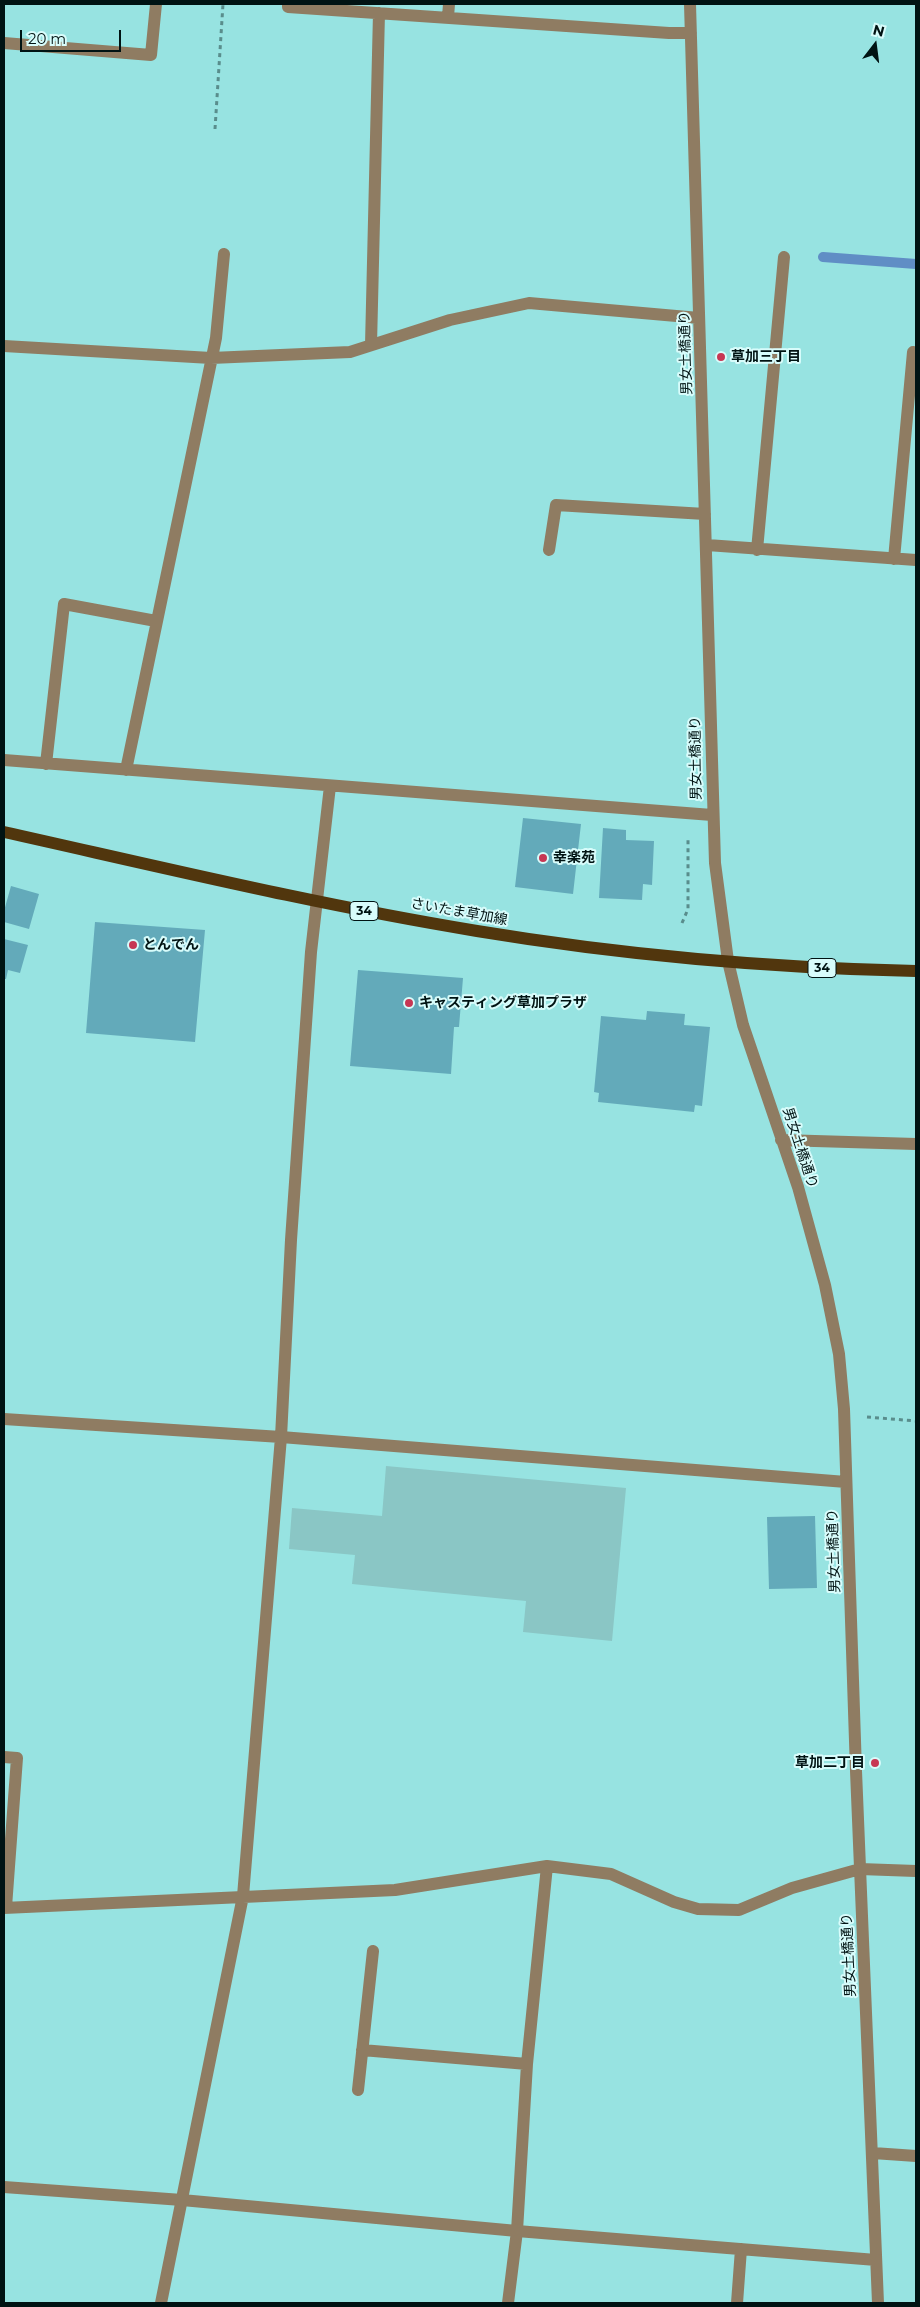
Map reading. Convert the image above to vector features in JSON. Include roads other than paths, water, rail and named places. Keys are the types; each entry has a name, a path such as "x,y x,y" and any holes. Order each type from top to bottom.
{"main road":[{"name":"さいたま草加線","path":"4,832 318,902 478,932 642,954 846,970 916,971"}],"street":[{"path":"4,44 152,54 156,4"},
{"path":"288,4 288,7 660,33 691,32"},
{"path":"448,18 449,4"},
{"name":"男女土橋通り","path":"690,4 707,545 712,815 715,863 728,961 744,1025 798,1187 822,1276 839,1354 844,1409 878,2303"},
{"path":"371,345 379,13"},
{"path":"126,770 216,338 224,254"},
{"path":"756,550 784,257"},
{"path":"4,346 211,358 350,352 450,320 529,303 700,318"},
{"path":"894,559 913,352 916,353"},
{"path":"549,550 556,505 705,514"},
{"path":"707,545 916,560"},
{"path":"46,764 64,604 156,621"},
{"path":"4,760 712,815"},
{"path":"161,2303 243,1896 281,1437 291,1240 311,952 330,786"},
{"path":"781,1140 916,1144"},
{"path":"4,1419 281,1437 846,1482"},
{"path":"4,1757 17,1758 5,1908 395,1890 547,1866 611,1874 674,1902 698,1909 739,1910 792,1888 860,1869 916,1871"},
{"path":"508,2303 516,2231 527,2064 547,1866"},
{"path":"358,2090 373,1952"},
{"path":"362,2050 527,2064"},
{"path":"873,2153 916,2156"},
{"path":"4,2187 182,2200 516,2231 876,2260"},
{"path":"737,2303 741,2249"}],"waterway":[{"path":"823,257 916,264"}],"place":[{"name":"草加三丁目","path":"721,357"},
{"name":"幸楽苑","path":"543,858"},
{"name":"とんでん","path":"133,945"},
{"name":"キャスティング草加プラザ","path":"409,1003"},
{"name":"草加二丁目","path":"875,1763"}]}
